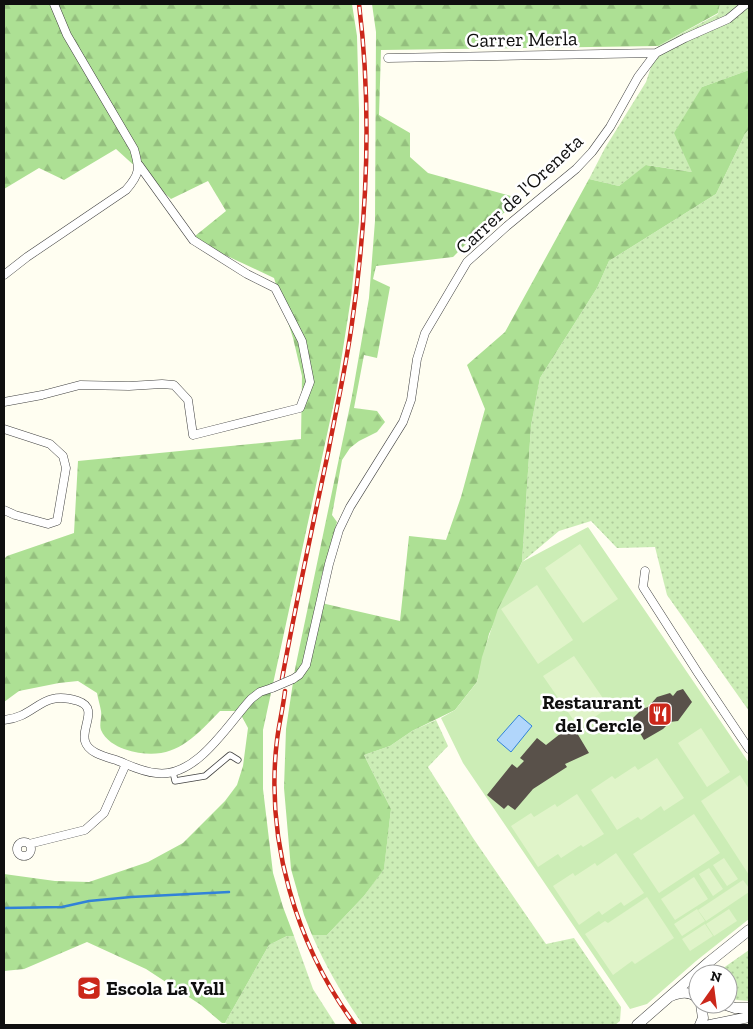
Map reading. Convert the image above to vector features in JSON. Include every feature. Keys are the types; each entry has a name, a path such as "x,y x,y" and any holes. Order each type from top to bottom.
{"street":[{"path":"4,402 42,396 80,385 174,385 188,400 193,436 300,408 310,382 302,341 275,288 246,274 193,240 139,164 134,149 67,36 54,4"},
{"name":"Carrer de l'Oreneta","path":"173,772 190,764 216,743 251,699 260,692 293,679 299,675 306,665 329,564 339,530 350,507 403,422 411,400 420,345 441,304 467,262 475,253 576,169 592,152 610,127 638,77 656,52 728,19 746,4"},
{"name":"Carrer Merla","path":"388,58 656,52"},
{"path":"4,276 27,257 126,190 135,179 139,164"},
{"path":"4,429 50,444 62,456 66,468 57,520 48,524 4,510"},
{"path":"645,571 643,587 749,749"},
{"path":"4,720 18,717 51,698 78,701 85,705 89,713 84,735 87,746 95,752 155,773 173,772 175,781 205,776 230,756 238,760"},
{"path":"29,844 85,830 104,814 126,764"},
{"path":"714,964 749,930"},
{"path":"714,964 749,937"},
{"path":"637,1025 667,998 688,983"},
{"path":"667,998 684,992 688,993"},
{"path":"704,1023 749,1018"}],"green space":[{"path":"4,4 352,4 357,36 359,222 351,298 336,393 263,730 263,789 273,873 294,936 287,936 269,945 225,1023 222,1023 201,1005 146,969 87,942 24,969 4,971 4,874 55,881 89,882 148,862 183,843 225,801 237,785 243,766 248,728 239,711 220,711 189,741 178,747 167,752 154,754 140,753 121,748 105,737 100,728 101,711 97,693 78,681 19,691 4,702 4,559 7,556 74,533 78,461 301,439 302,376 293,338 274,278 193,240 195,236 226,211 208,181 171,199 116,149 64,180 39,168 4,189"},
{"path":"372,4 720,4 718,13 658,46 381,50 379,115 410,133 410,157 428,173 522,199 476,234 453,257 376,266 373,279 390,287 377,358 364,355 354,408 377,411 385,422 377,432 350,448 342,460 332,515 337,522 321,578 317,602 400,621 409,536 446,540 461,497 485,409 467,365 505,332 589,179 619,186 646,165 692,172 674,133 702,87 749,70 749,129 716,194 609,261 597,288 540,378 531,426 522,562 489,634 477,682 455,710 412,731 390,746 364,755 391,809 384,869 364,896 327,935 312,935 304,915 291,869 284,788 286,729 295,669 352,396 369,298 375,221 376,32"},
{"path":"720,4 749,4 749,70 702,87 692,172 647,165 619,186 589,179 605,148 646,82 658,46 718,14"},
{"path":"749,129 749,711 667,595 655,547 617,548 591,521 559,531 522,562 531,426 540,378 597,288 609,261 716,194"},
{"path":"588,527 749,763 749,919 693,964 688,964 688,968 647,1004 630,1009 463,763 441,718 455,710 477,682 482,657 498,609 522,562"},
{"path":"580,544 618,599 583,623 545,568"},
{"path":"537,585 573,640 538,664 501,609"},
{"path":"574,656 609,707 579,728 543,676"},
{"path":"436,720 448,746 428,767 473,838 546,944 574,938 621,1007 620,1021 615,1025 363,1025 335,981 312,935 327,935 364,896 384,868 391,809 364,755 390,746 412,731"},
{"path":"701,728 730,772 707,787 678,743"},
{"path":"657,758 684,798 664,811 661,806 641,820 638,817 617,830 591,790 612,776 615,779 635,766 638,770"},
{"path":"740,775 749,789 749,875 701,801"},
{"path":"577,794 604,834 583,847 581,845 561,858 558,854 538,867 511,826 531,813 534,817 555,804 557,807"},
{"path":"694,814 720,853 659,893 633,854"},
{"path":"616,853 644,893 624,906 621,902 602,915 599,911 579,925 553,886 573,873 575,876 595,863 597,866"},
{"path":"724,858 738,879 727,886 713,865"},
{"path":"709,868 723,889 713,896 699,874"},
{"path":"694,877 708,899 675,920 661,899"},
{"path":"743,880 749,888 749,892 706,921 698,910"},
{"path":"647,897 674,938 635,964 632,961 613,975 585,934 605,921 608,923"},
{"path":"697,909 705,921 682,936 674,924"},
{"path":"729,909 737,921 714,936 706,924"},
{"path":"705,924 713,936 690,951 682,939"},
{"path":"287,936 294,936 313,989 336,1025 230,1025 225,1023 269,945"},
{"path":"749,950 749,1001 738,1000 738,964 729,964"}],"water":[{"path":"519,715 532,726 511,752 497,740"}],"building":[{"name":"Restaurant del Cercle","path":"683,689 692,702 678,721 670,722 663,729 644,740 632,719 642,709 648,707 657,697 670,693 673,696 677,691"},
{"path":"574,728 589,753 565,764 567,767 533,789 515,810 508,805 504,809 487,795 512,764 517,768 524,761 520,758 537,738 546,745 560,734"}],"waterway":[{"path":"4,908 62,907 89,901 131,897 229,892"}],"railway":[{"path":"282,679 344,372 357,284 366,164 366,84 359,4"},
{"path":"285,691 277,740 274,778 281,853 289,890 301,926 316,961 334,994 355,1025"}],"place":[{"name":"Restaurant del Cercle","path":"660,714"},
{"name":"Escola La Vall","path":"89,988"}]}
